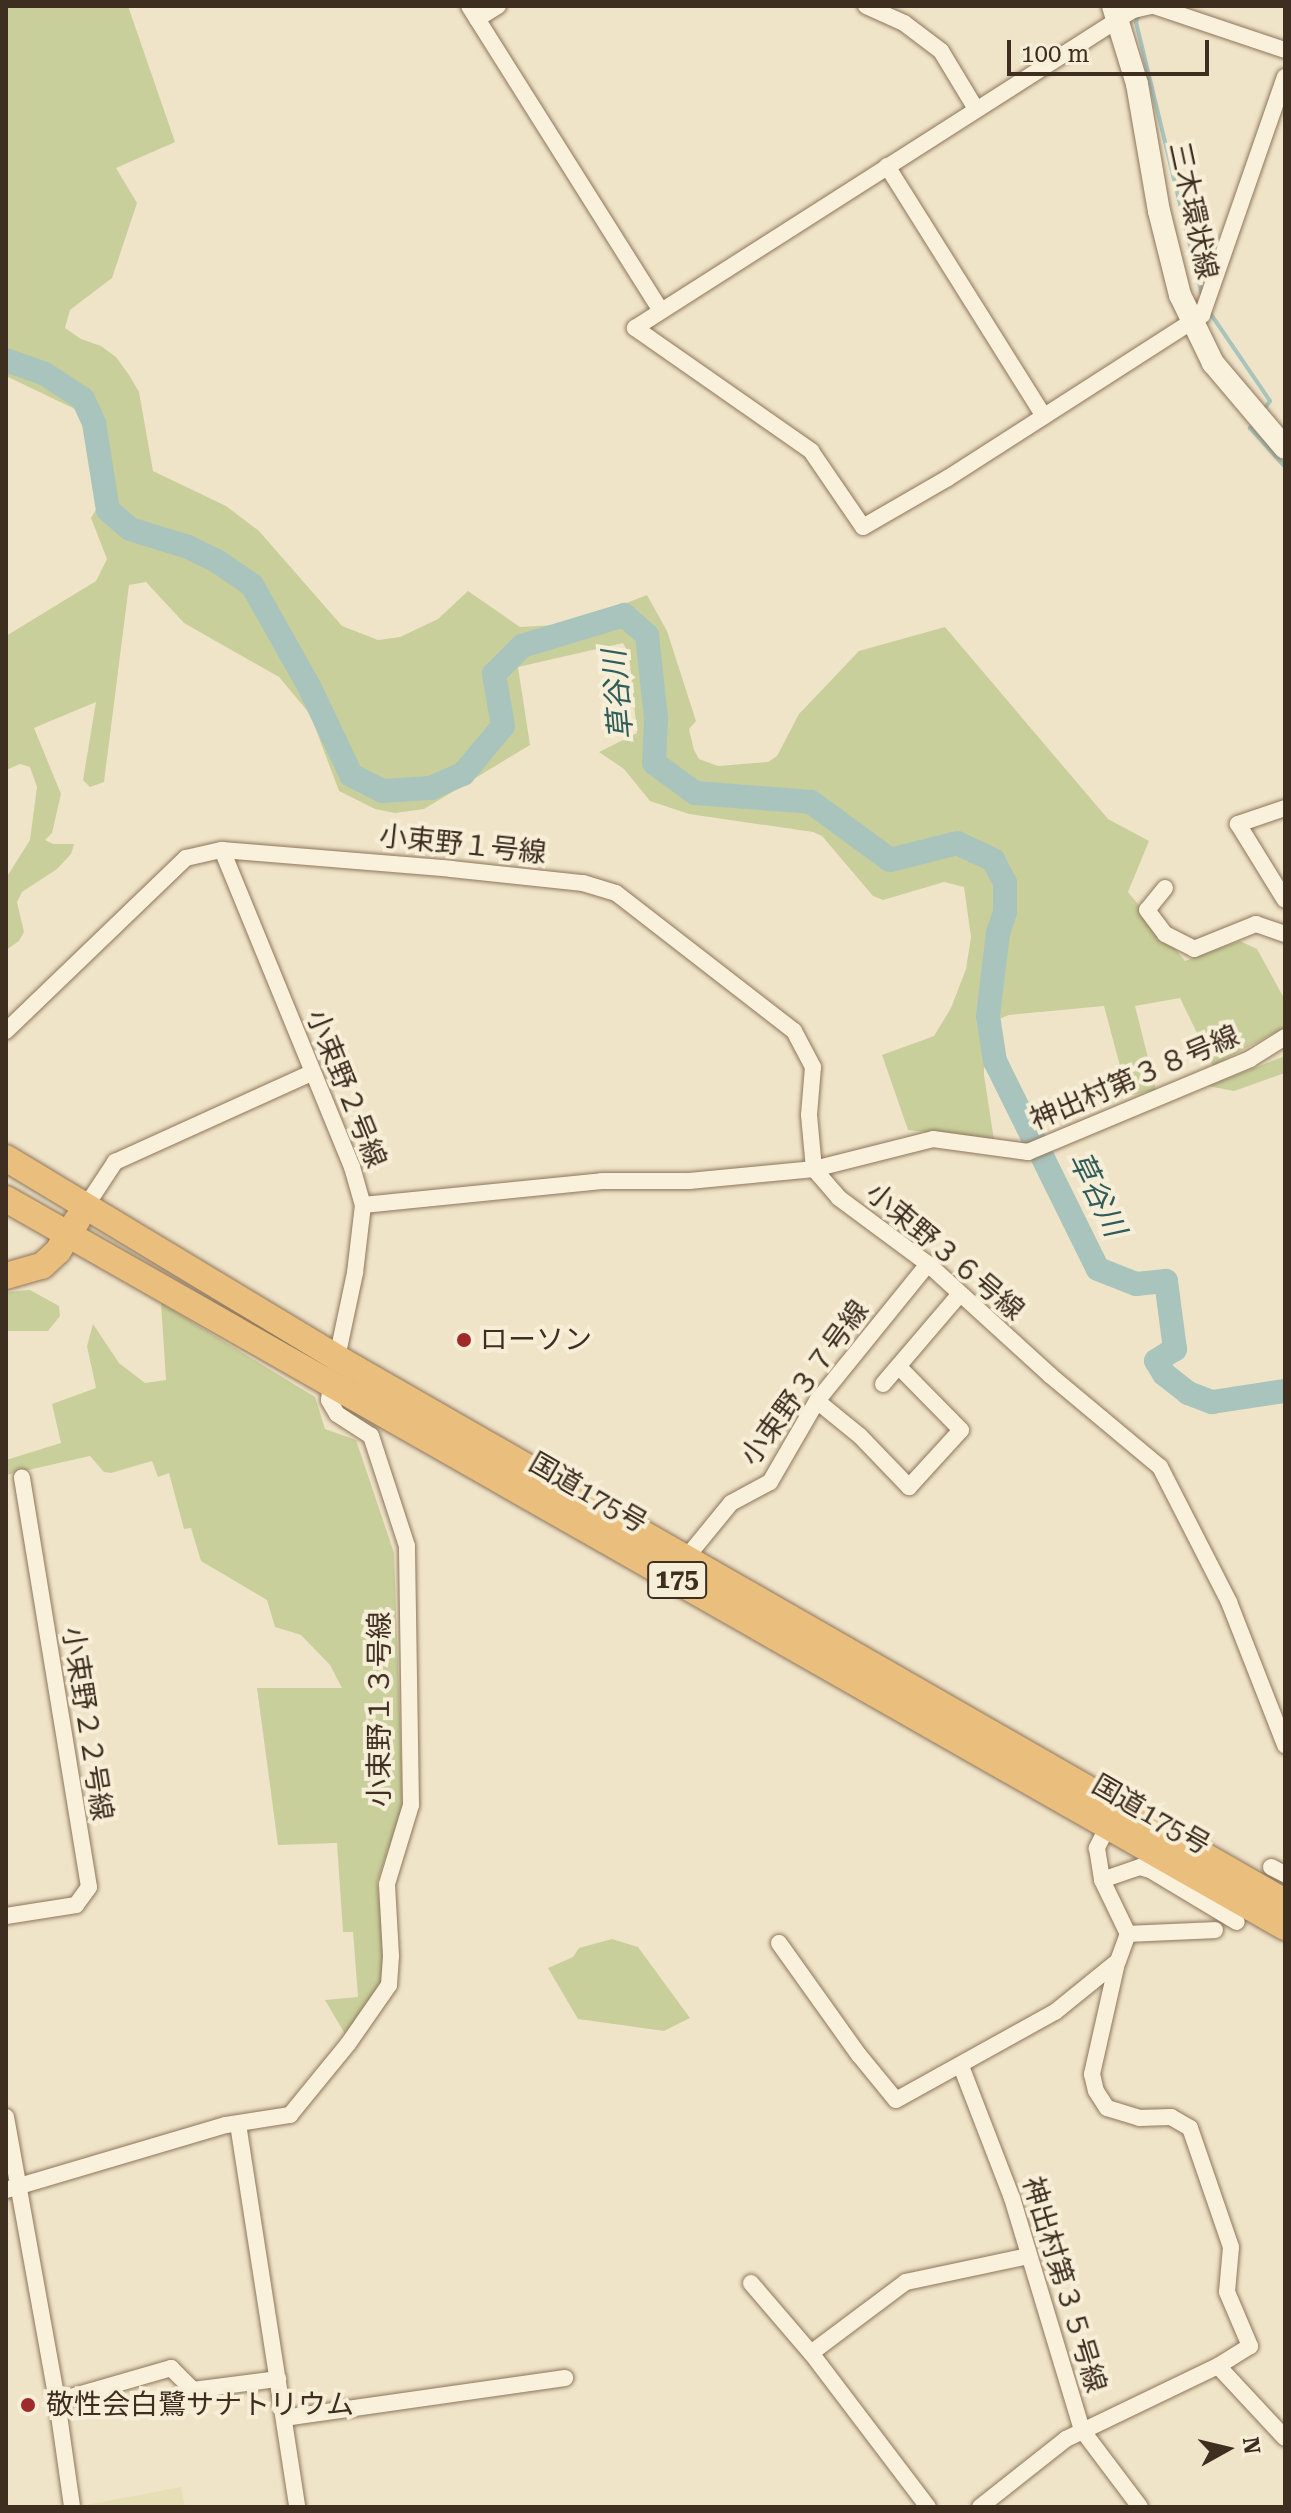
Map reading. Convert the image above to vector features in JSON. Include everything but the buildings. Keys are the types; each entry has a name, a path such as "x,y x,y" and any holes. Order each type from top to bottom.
{"highway":[{"name":"国道175号","path":"6,1158 337,1358 686,1558 1112,1817 1285,1927"},
{"name":"国道175号","path":"6,1199 331,1384 373,1422 1112,1817 1285,1902"},
{"path":"6,1276 42,1266 58,1251 86,1206"}],"main road":[{"name":"三木環状線","path":"1115,13 1137,84 1169,258 1192,324 1213,363 1285,448"}],"street":[{"path":"498,6 473,12 661,311"},
{"path":"866,6 904,23 941,51 976,109"},
{"path":"1285,50 1152,6 1115,13 976,109 635,328 811,451 863,527 948,478 1202,315 1214,289 1285,77"},
{"path":"887,166 1044,416"},
{"path":"1285,808 1238,824 1285,900"},
{"name":"小束野１号線","path":"6,1031 186,858 222,850 583,883 616,893 794,1031 813,1067 809,1115 814,1169"},
{"name":"小束野２号線","path":"222,850 352,1167 363,1205 359,1249 337,1358"},
{"path":"1165,888 1147,910 1165,934 1194,949 1256,924 1285,934"},
{"name":"神出村第３８号線","path":"814,1169 933,1139 1028,1152 1250,1059 1285,1037"},
{"path":"86,1206 115,1162 311,1073"},
{"path":"363,1205 602,1181 689,1181 814,1169"},
{"name":"小束野３６号線","path":"814,1169 839,1198 928,1264 1160,1467 1229,1602 1285,1745"},
{"name":"小束野３７号線","path":"686,1558 731,1503 770,1482 817,1401 928,1264"},
{"path":"883,1384 960,1294"},
{"path":"817,1401 860,1436 909,1487 961,1430 899,1367"},
{"name":"小束野１３号線","path":"12,2189 238,2124 290,2115 348,2044 389,1985 391,1956 387,1884 411,1805 407,1546 371,1436 373,1422"},
{"name":"小束野２２号線","path":"6,1916 76,1905 89,1887 22,1477"},
{"path":"980,2507 1082,2430 1218,2366 1250,2346 1227,2292 1231,2247 1190,2128 1171,2117 1139,2118 1107,2108 1096,2091 1092,2074 1118,1961 1128,1934 1102,1880 1097,1848 1112,1817"},
{"path":"1102,1880 1140,1867 1150,1870 1237,1922"},
{"path":"1128,1934 1215,1930"},
{"path":"779,1943 859,2055 896,2100 1055,2012 1118,1961"},
{"name":"神出村第３５号線","path":"961,2066 1012,2198 1082,2430 1140,2507"},
{"path":"6,2117 12,2189 57,2401 72,2507"},
{"path":"238,2124 297,2507"},
{"path":"811,2353 906,2282 1028,2256"},
{"path":"751,2283 811,2353 928,2507"},
{"path":"1218,2366 1285,2438"},
{"path":"57,2401 171,2368 193,2390 278,2379"},
{"path":"284,2418 565,2378"}],"shaded area":[{"path":"181,2487 185,2507 86,2507 86,2505"}],"green space":[{"path":"6,6 128,6 175,142 116,168 137,203 112,278 70,310 65,328 116,357 129,375 139,392 153,471 226,506 259,531 342,626 378,640 400,637 438,619 468,591 520,627 573,624 647,595 667,631 696,721 689,729 694,750 699,759 718,766 768,762 777,756 799,714 859,651 945,627 1108,819 1149,841 1128,892 1185,961 1240,941 1257,949 1285,1000 1285,1027 1213,1066 1180,998 1135,1006 1156,1090 1128,1096 1104,1006 1009,1015 984,1025 984,1075 994,1140 908,1130 882,1055 934,1036 951,1008 966,969 971,937 964,887 944,882 883,900 873,896 822,836 813,832 689,814 650,801 624,769 599,752 637,733 629,654 623,643 518,667 530,745 424,809 395,813 375,809 339,791 310,714 279,677 184,623 146,582 129,585 104,782 90,787 83,780 96,702 34,728 61,794 52,833 45,840 53,844 74,844 71,854 57,869 22,892 17,902 24,932 19,941 6,950 6,878 30,840 37,787 30,767 20,764 6,770 6,636 96,581 107,559 91,518 111,482 106,431 102,422 6,376"},
{"path":"1285,1056 1285,1073 1234,1091 1208,1086"},
{"path":"30,1290 59,1306 60,1316 48,1331 6,1331 6,1292"},
{"path":"161,1303 315,1397 325,1429 356,1440 394,1553 403,1806 377,1882 385,1953 383,1988 345,2034 325,2000 358,1997 353,1932 343,1932 337,1843 278,1845 257,1688 342,1688 330,1665 301,1635 275,1627 267,1600 201,1561 191,1528 184,1529 169,1473 158,1477 152,1461 111,1473 104,1472 90,1456 6,1475 6,1460 61,1443 52,1404 96,1388 87,1346 93,1324 119,1363 145,1383 166,1380"},
{"path":"612,1939 638,1947 690,2018 664,2031 578,2019 548,1968 573,1957 579,1948"}],"waterway":[{"path":"1140,12 1136,22 1202,295"},
{"path":"1208,310 1270,401 1262,412"},
{"name":"草谷川","path":"6,360 45,374 83,399 94,423 108,510 130,529 188,547 217,561 252,585 309,686 351,775 382,791 431,788 463,774 503,726 494,674 522,646 624,615 647,635 656,718 654,763 695,793 811,802 890,860 957,843 993,860 1005,883 1005,912 998,933 988,1016 995,1061 1098,1269 1136,1284 1166,1281 1175,1349 1156,1361 1164,1374 1188,1393 1212,1402 1285,1391"},
{"path":"1255,422 1250,428 1285,467"}],"place":[{"name":"ローソン","path":"464,1340"},
{"name":"敬性会白鷺サナトリウム","path":"28,2405"}]}
